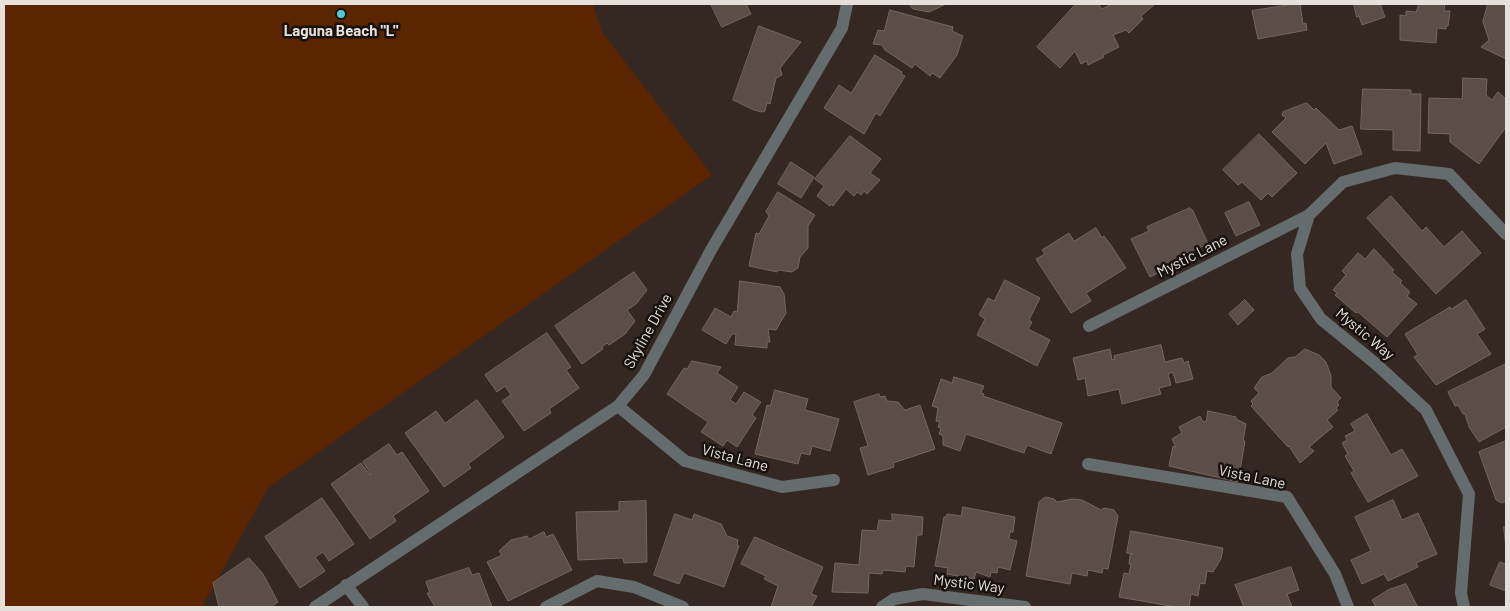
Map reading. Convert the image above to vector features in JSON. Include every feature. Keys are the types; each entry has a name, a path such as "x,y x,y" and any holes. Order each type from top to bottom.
{"street":[{"name":"Skyline Drive","path":"315,607 618,406 644,375 711,250 842,28 847,4"},
{"name":"Mystic Way","path":"1464,607 1461,593 1469,494 1426,410 1376,364 1321,319 1300,288 1297,254 1309,215 1343,182 1396,168 1449,174 1506,234"},
{"name":"Mystic Lane","path":"1089,326 1309,215"},
{"name":"Vista Lane","path":"618,406 685,461 782,487 834,480"},
{"name":"Vista Lane","path":"1088,464 1286,497 1335,574 1348,607"},
{"path":"546,607 597,581 634,587 683,607"},
{"path":"346,585 363,607"},
{"name":"Mystic Way","path":"882,607 894,599 923,594 1025,607"}],"shaded area":[{"path":"4,4 593,4 602,32 712,175 268,488 202,607 4,607"}],"building":[{"path":"711,4 746,4 751,14 722,27"},
{"path":"909,4 946,4 929,12 913,9"},
{"path":"1076,4 1098,4 1102,9 1112,4 1155,4 1141,16 1143,19 1129,33 1126,30 1113,35 1119,47 1088,65 1087,61 1081,64 1075,51 1060,68 1037,47"},
{"path":"1300,4 1303,24 1306,23 1307,30 1258,39 1252,11"},
{"path":"1354,4 1380,4 1385,17 1362,25 1359,16 1357,17"},
{"path":"1419,4 1445,4 1444,11 1450,11 1446,29 1437,28 1436,43 1400,40 1400,15 1406,16 1406,11 1416,12"},
{"path":"1488,4 1506,4 1506,59 1481,47 1489,40 1483,22"},
{"path":"890,10 953,27 952,31 963,36 957,55 940,78 932,73 930,76 915,64 912,68 885,50 882,45 873,44 878,30 884,31"},
{"path":"759,26 801,42 780,68 782,75 776,78 770,104 767,103 765,111 762,112 733,100"},
{"path":"875,55 902,72 901,74 905,76 880,116 876,113 864,134 824,108 839,85 851,93"},
{"path":"1463,78 1487,79 1486,95 1492,100 1498,92 1506,99 1506,127 1479,164 1450,142 1450,134 1428,133 1429,98 1462,99"},
{"path":"1363,89 1411,90 1411,94 1421,94 1420,151 1393,150 1393,130 1361,129"},
{"path":"1307,103 1314,110 1316,108 1339,130 1352,126 1362,154 1334,164 1326,143 1305,164 1272,132 1286,118 1282,115 1283,112"},
{"path":"1259,134 1297,173 1272,197 1268,193 1261,200 1242,182 1238,185 1223,170"},
{"path":"850,136 881,159 870,173 880,180 867,194 864,191 861,195 857,192 854,196 846,189 833,206 831,204 830,206 817,196 824,186 815,179"},
{"path":"791,162 814,177 801,198 778,184"},
{"path":"778,192 815,215 808,226 808,248 800,257 798,268 792,272 778,270 777,272 749,266 756,233 759,234 769,216 766,212"},
{"path":"1391,196 1422,231 1426,227 1444,247 1462,231 1481,253 1436,294 1367,218"},
{"path":"1249,202 1260,225 1236,236 1225,213"},
{"path":"1190,208 1208,244 1177,257 1179,261 1150,277 1131,239 1149,231 1147,227"},
{"path":"1096,228 1102,238 1104,236 1110,244 1126,268 1086,293 1091,301 1071,313 1036,259 1045,254 1042,250 1069,233 1074,241"},
{"path":"1374,249 1394,270 1392,272 1402,281 1400,283 1410,292 1407,296 1417,304 1387,337 1335,295 1337,293 1333,290 1346,275 1342,271 1358,253 1365,259"},
{"path":"634,272 647,290 636,304 627,310 635,321 625,334 609,345 607,343 602,347 603,349 582,364 555,326"},
{"path":"1005,280 1040,298 1029,320 1032,322 1028,329 1050,340 1037,366 977,335 985,319 979,315 988,298 994,301"},
{"path":"740,281 780,287 784,294 786,313 776,330 768,329 770,342 767,342 767,348 735,345 736,334 732,334 726,344 702,330 715,308 731,317 734,311 737,312"},
{"path":"1245,300 1254,310 1238,325 1229,314"},
{"path":"1466,300 1485,329 1477,334 1491,354 1436,385 1414,357 1418,355 1405,334 1450,307 1451,309"},
{"path":"547,333 571,367 566,370 579,388 549,409 551,413 524,431 502,401 511,395 505,386 497,392 485,375"},
{"path":"1161,345 1165,362 1182,358 1184,363 1188,361 1193,379 1176,383 1173,372 1168,374 1171,385 1159,388 1161,394 1122,404 1119,389 1088,396 1085,378 1078,380 1073,358 1110,349 1112,360 1115,359 1114,356"},
{"path":"1305,349 1319,355 1326,362 1331,376 1331,387 1341,398 1337,402 1339,405 1336,408 1338,410 1327,420 1333,427 1309,447 1314,451 1300,463 1289,446 1251,406 1253,404 1251,401 1259,393 1254,388 1262,377 1272,373 1288,358 1295,357"},
{"path":"692,361 721,367 717,373 738,387 730,400 736,404 744,392 761,402 752,415 756,418 737,447 727,440 723,446 701,432 708,422 667,394 684,368 687,369"},
{"path":"1506,364 1506,427 1479,442 1469,427 1465,414 1463,414 1458,405 1455,406 1448,392"},
{"path":"954,377 984,386 981,393 984,394 983,396 1062,423 1051,454 1027,445 1024,453 966,434 960,451 943,445 943,436 939,434 941,428 938,427 940,422 936,421 938,408 932,406 941,379 952,383"},
{"path":"775,390 808,399 805,410 839,419 830,451 812,446 810,455 801,453 798,464 755,454 767,405 770,406"},
{"path":"879,394 880,397 885,396 887,401 898,402 905,410 920,405 935,449 893,463 894,467 868,475 860,448 868,446 854,402"},
{"path":"477,400 504,437 468,464 471,468 444,487 405,433 436,411 445,423"},
{"path":"1208,411 1236,417 1236,419 1246,424 1238,482 1169,466 1173,446 1176,447 1172,439 1182,433 1179,427 1200,416 1203,422 1206,421"},
{"path":"1367,414 1391,455 1402,449 1418,476 1368,502 1351,473 1354,471 1345,456 1348,454 1342,443 1347,440 1345,436 1355,431 1351,424"},
{"path":"1506,441 1506,501 1502,503 1496,500 1479,452"},
{"path":"389,444 397,455 402,452 429,491 393,516 396,521 370,539 331,484 361,463 370,475 363,462"},
{"path":"1046,497 1057,502 1072,499 1082,500 1101,510 1104,508 1114,510 1118,516 1108,569 1103,568 1102,573 1088,570 1087,576 1072,573 1070,584 1026,576 1039,502"},
{"path":"322,498 354,544 329,561 323,552 315,557 325,571 300,588 265,537"},
{"path":"1393,500 1402,520 1418,513 1437,554 1416,563 1418,567 1388,581 1384,574 1362,584 1351,560 1371,551 1355,517"},
{"path":"646,501 647,562 624,563 623,558 578,560 576,512 619,511 619,502"},
{"path":"963,507 1015,517 1013,532 1010,532 1009,539 1017,541 1010,570 998,567 997,573 991,572 990,577 976,572 974,579 947,574 948,568 935,566 944,517 947,514 961,516"},
{"path":"675,514 692,520 694,514 721,524 727,536 738,540 737,545 739,546 724,587 684,573 679,584 654,575"},
{"path":"892,514 923,517 922,535 917,535 914,567 906,566 905,572 883,570 882,574 869,573 868,593 832,592 835,563 859,565 862,530 877,531 879,520 892,521"},
{"path":"1504,527 1506,527 1506,548"},
{"path":"1131,531 1223,548 1221,559 1213,572 1207,571 1205,584 1200,583 1198,596 1191,594 1189,607 1176,607 1119,597 1124,573 1129,574 1130,555 1133,554 1127,553"},
{"path":"544,532 546,537 553,534 572,570 508,601 487,562 502,555 499,551 511,540 527,536 529,539"},
{"path":"755,537 823,567 811,594 817,596 811,607 771,607 778,586 764,579 766,576 741,564"},
{"path":"249,558 263,574 278,602 271,607 219,607 213,583"},
{"path":"1500,562 1506,564 1506,591 1490,585"},
{"path":"1291,567 1299,590 1287,594 1292,607 1244,607 1235,585"},
{"path":"469,568 472,575 479,573 492,607 435,607 427,593 430,593 426,582"},
{"path":"1406,584 1417,606 1422,607 1376,607 1372,600 1388,590"}],"place":[{"name":"Laguna Beach \"L\"","path":"341,14"}]}
